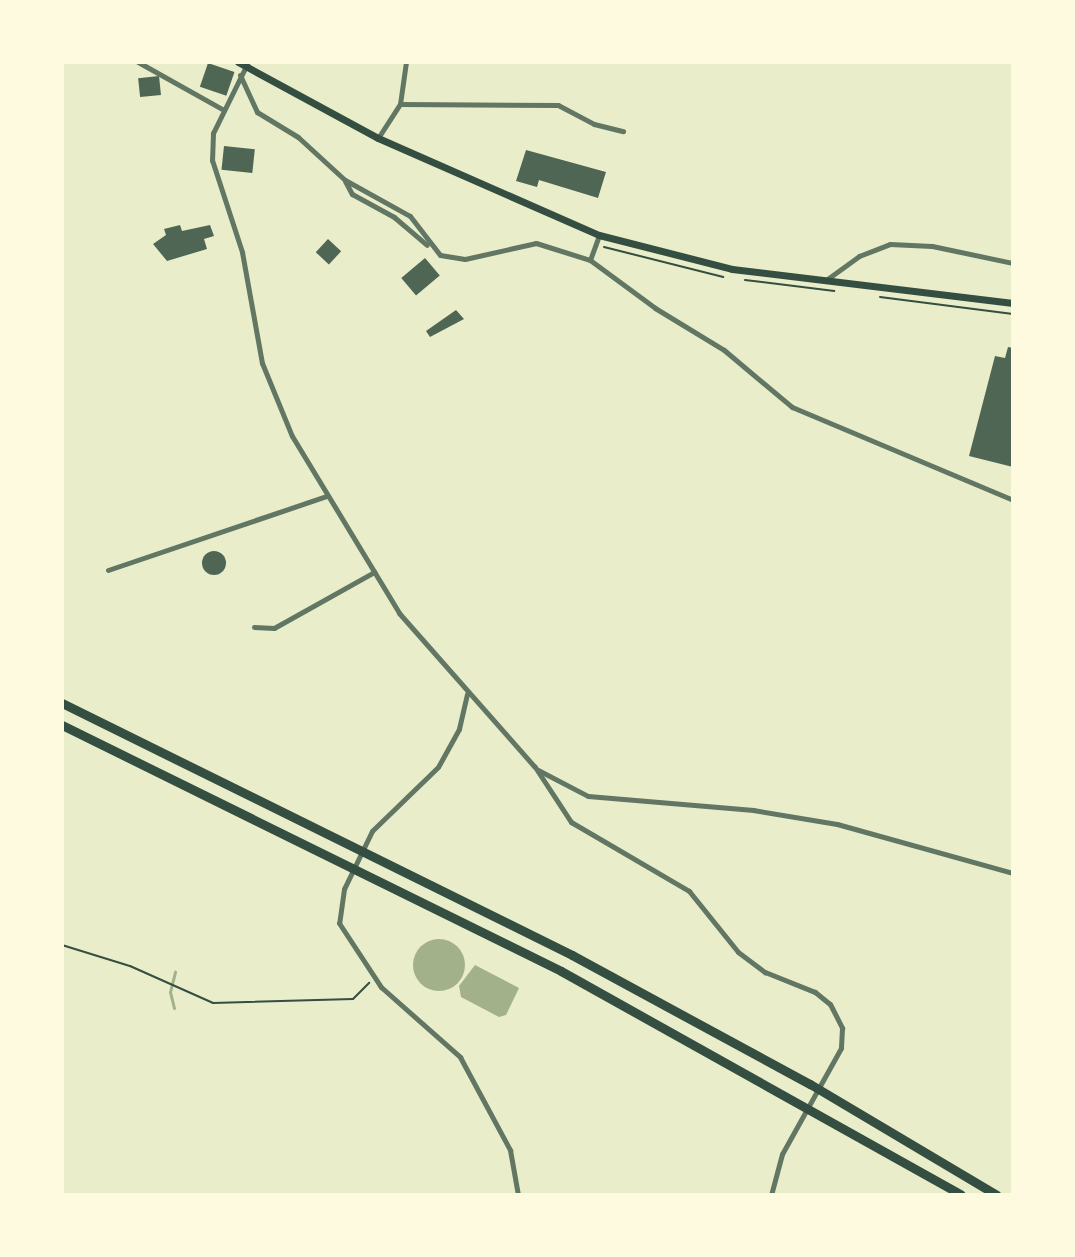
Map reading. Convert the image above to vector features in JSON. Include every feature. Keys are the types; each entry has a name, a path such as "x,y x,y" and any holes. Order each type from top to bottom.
{"highway":[{"path":"62,703 349,844 685,1016 997,1195"},
{"path":"62,725 364,873 680,1034 961,1195"}],"main road":[{"path":"243,63 378,138 599,235 696,262 823,282 1013,303"}],"street":[{"path":"138,62 222,109"},
{"path":"378,138 400,104 406,62"},
{"path":"243,63 211,142 212,160 242,252 262,363 281,416 399,613 535,767 551,780 588,796 753,810 837,824 1013,873"},
{"path":"240,74 257,112 298,137 345,180 410,216 431,248"},
{"path":"400,104 558,105 594,124 623,131"},
{"path":"345,180 352,194 394,217 431,248 451,259 465,259 536,243 590,260 655,308 724,350 792,407 1013,500"},
{"path":"590,260 599,235"},
{"path":"823,282 859,256 890,244 932,246 1013,263"},
{"path":"108,570 327,496"},
{"path":"254,627 274,628 374,572"},
{"path":"467,693 447,753 428,778 381,817 344,889 339,923 367,966 402,1010 460,1057 510,1150 518,1195"},
{"path":"535,767 571,822 689,891 738,952 765,972 815,992 830,1004 842,1028 841,1048 782,1154 771,1195"}],"path":[{"path":"62,945 119,962 213,1003 353,999 370,981 367,966"}],"shaded area":[{"path":"439,939 457,947 465,965 457,983 439,991 421,983 413,965 421,947"},
{"path":"475,965 519,988 506,1015 499,1017 461,997 459,986"}],"building":[{"path":"208,63 234,72 226,96 200,87"},
{"path":"159,76 161,95 140,97 138,78"},
{"path":"224,146 255,149 252,173 221,170"},
{"path":"526,150 606,172 598,198 539,180 537,187 516,181"},
{"path":"180,225 182,231 210,225 214,236 204,239 207,249 167,261 153,244 166,235 164,229"},
{"path":"328,239 341,251 329,264 316,252"},
{"path":"425,258 440,276 416,296 401,278"},
{"path":"456,310 464,319 430,337 426,331"},
{"path":"1008,347 1013,348 1013,467 969,456 995,356 1005,358"},
{"path":"214,551 222,555 226,563 222,571 214,575 206,571 202,563 206,555"}],"waterway":[{"path":"174,1008 170,992 175,972"}]}
